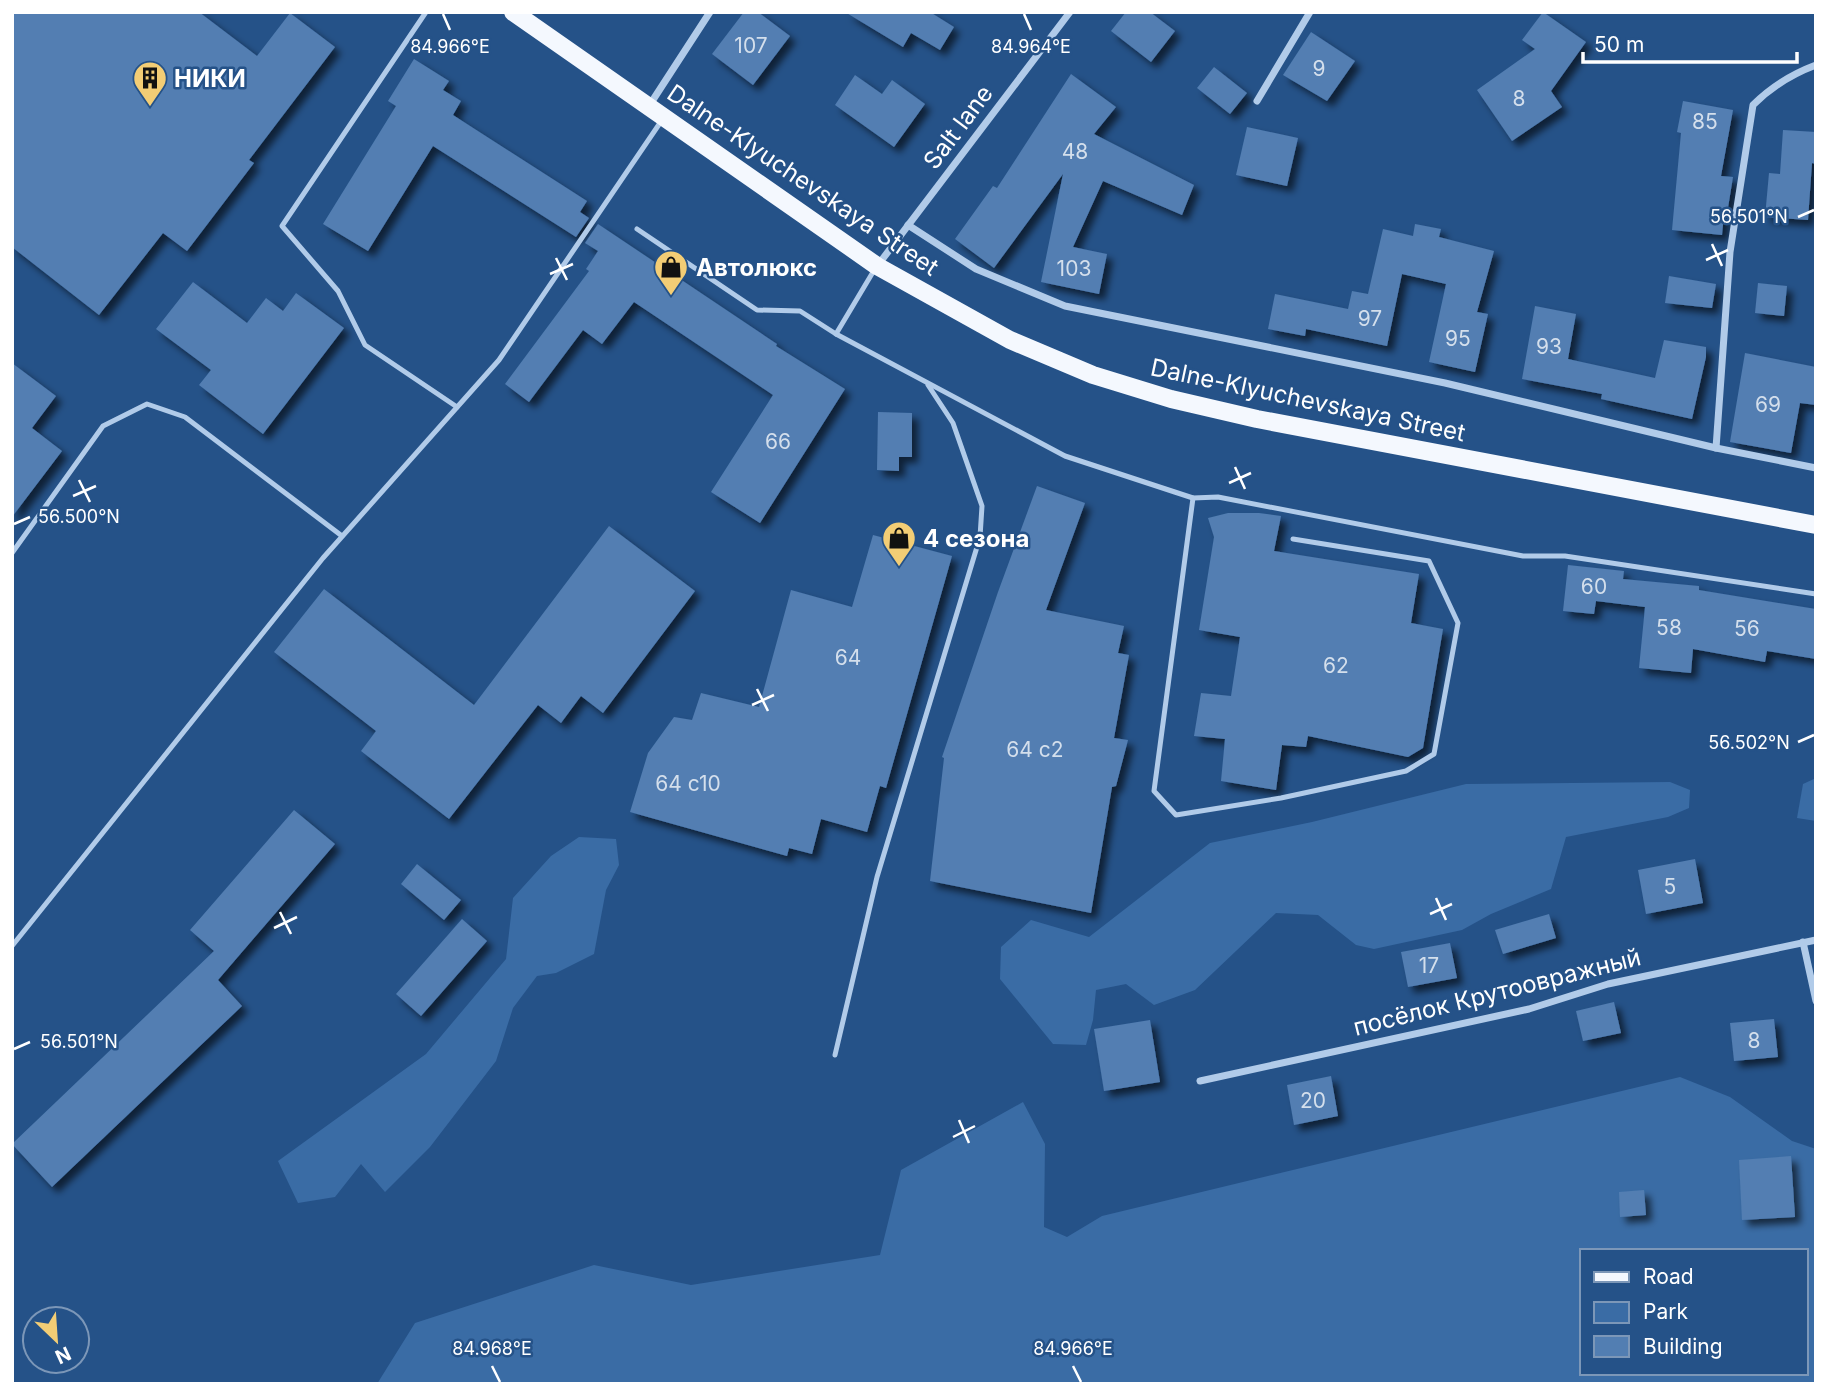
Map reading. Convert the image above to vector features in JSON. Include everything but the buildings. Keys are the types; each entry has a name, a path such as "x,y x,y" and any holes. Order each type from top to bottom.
{"main road":[{"name":"Dalne-Klyuchevskaya Street","path":"513,12 877,266 1010,340 1093,374 1171,399 1257,419 1816,526"}],"street":[{"path":"649,106 709,12"},
{"name":"Salt lane","path":"877,266 1070,12"},
{"path":"1257,102 1310,12"},
{"path":"1716,448 1730,252 1753,105 1786,79 1816,65"},
{"path":"908,225 976,269 1065,306 1445,383 1716,448 1816,468"},
{"name":"посёлок Крутоовражный","path":"1200,1081 1529,1009 1608,984 1816,940"},
{"path":"1803,942 1816,1001"}],"lane":[{"path":"426,12 282,226 338,291 365,345 457,407"},
{"path":"12,946 342,536 499,360 664,117"},
{"path":"636,229 757,310 800,312 836,334 1065,456 1193,498 1218,497 1523,556 1564,556 1816,594"},
{"path":"836,334 877,266"},
{"path":"835,1055 877,877 980,537 982,506 953,424 927,382"},
{"path":"12,552 103,426 147,404 185,417 342,536"},
{"path":"1193,498 1154,791 1176,815 1281,798 1406,771 1434,754 1458,623 1429,561 1293,539"}],"green space":[{"path":"1816,778 1816,821 1797,818 1803,784"},
{"path":"1670,782 1690,790 1689,808 1668,817 1566,837 1551,889 1491,914 1462,930 1374,949 1356,945 1318,915 1276,913 1195,990 1154,1005 1126,984 1096,990 1093,1020 1086,1045 1053,1044 1000,979 1001,947 1031,920 1089,937 1210,843 1312,822 1466,784"},
{"path":"579,837 616,839 619,865 606,890 594,954 556,973 537,976 513,1008 496,1061 430,1147 385,1192 361,1164 335,1197 298,1203 278,1161 426,1054 506,959 513,898 551,856"},
{"path":"1680,1077 1730,1097 1792,1141 1816,1149 1816,1384 377,1384 415,1323 594,1265 691,1285 880,1255 901,1170 1023,1102 1045,1144 1044,1227 1067,1237 1102,1216"}],"place":[{"name":"НИКИ","path":"150,108"},
{"name":"Автолюкс","path":"671,297"},
{"name":"4 сезона","path":"899,568"}]}
